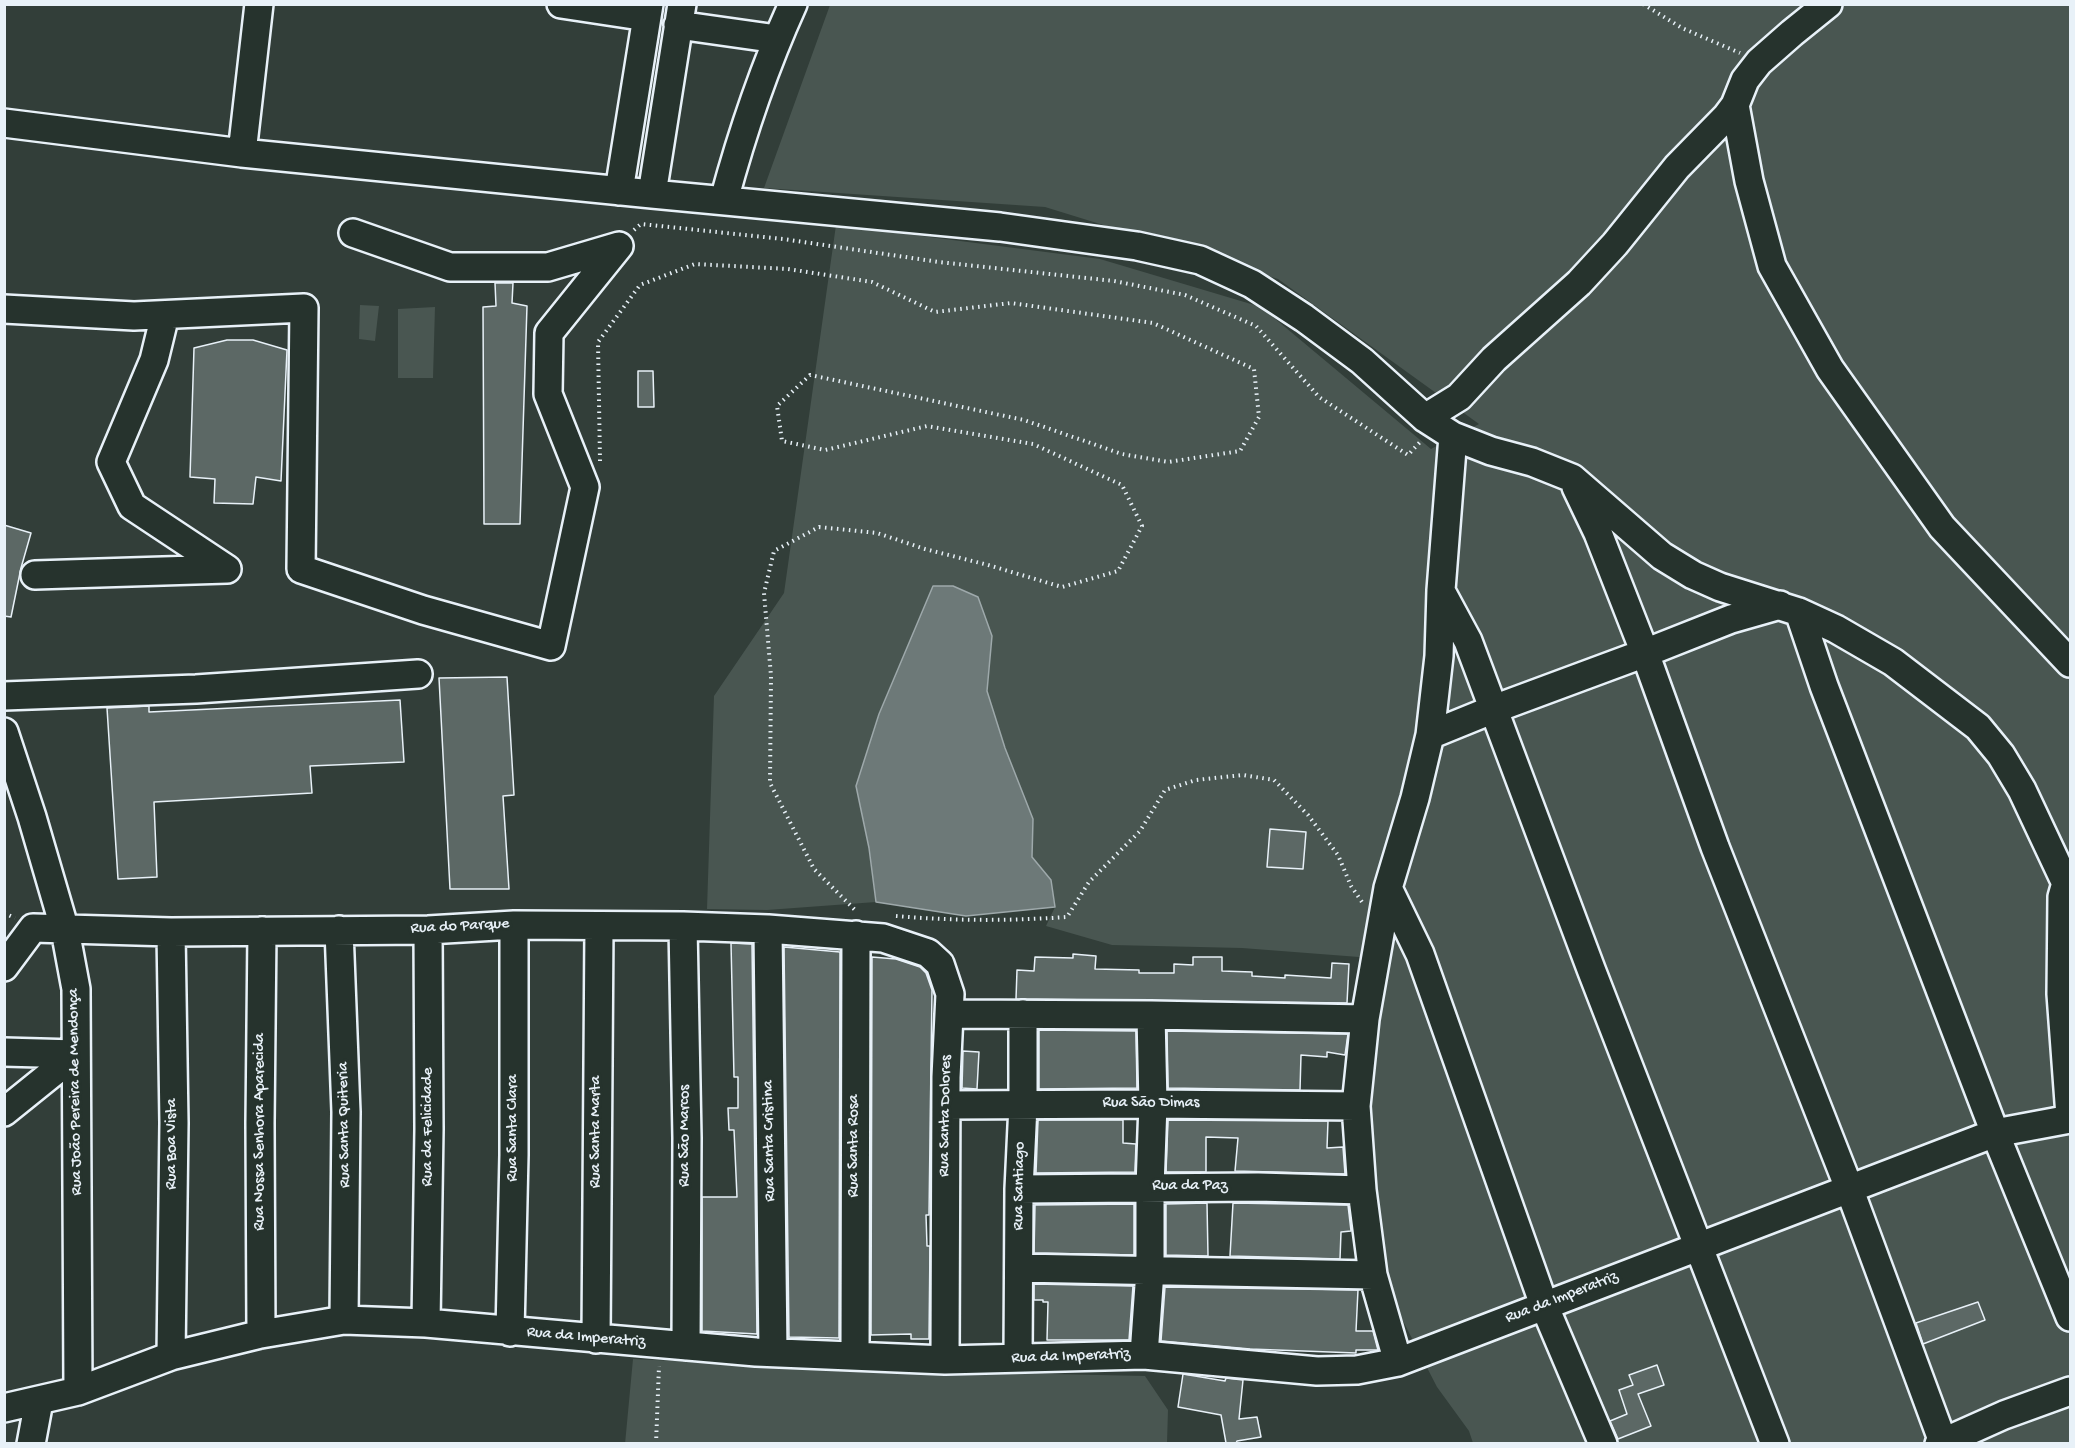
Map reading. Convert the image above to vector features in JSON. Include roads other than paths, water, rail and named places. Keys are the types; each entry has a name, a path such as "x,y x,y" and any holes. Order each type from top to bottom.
{"street":[{"path":"242,153 259,4"},
{"path":"561,4 648,11 619,191"},
{"path":"724,200 748,115 793,4"},
{"path":"1398,1362 1373,1275 1362,1190 1356,1106 1365,1019 1388,888 1415,798 1430,735 1439,656 1441,590 1438,426 1459,397 1494,359 1579,283 1615,244 1677,167 1717,128 1735,105 1745,80 1760,62 1828,4"},
{"path":"652,194 680,15 777,39"},
{"path":"1735,105 1749,181 1772,266 1830,369 1942,527 2070,663"},
{"path":"4,123 242,153 1000,226 1137,246 1200,260 1252,284 1304,318 1362,361 1438,426 1491,451 1532,462 1572,478 1662,556 1692,575 1720,587 1789,608 1836,629 1893,663 1978,727 2001,755 2022,790 2068,887 2062,897 2061,994 2070,1118"},
{"path":"4,309 134,316 304,308 301,568 423,610 551,646 585,488 548,394 549,333 619,246 548,267 450,267 353,233"},
{"path":"35,575 227,569 132,506 111,462 154,360 165,315"},
{"path":"1572,478 1598,532 1645,653 1715,847 1849,1188 1941,1443 2004,1415 2070,1391"},
{"path":"1441,590 1468,641 1595,980 1775,1443"},
{"path":"1430,735 1731,619 1789,608"},
{"path":"1789,608 1824,686 1995,1133 2070,1317"},
{"path":"4,696 196,689 418,674"},
{"name":"Rua João Pereira de Mendonça","path":"4,732 9,776 65,930 76,989 78,1391"},
{"path":"1388,888 1420,954 1544,1305 1604,1443"},
{"name":"Rua do Parque","path":"65,930 171,932 428,930 514,925 683,926 855,935"},
{"name":"Rua Santa Clara","path":"510,1332 514,1155 514,925"},
{"name":"Rua Santa Marta","path":"596,1339 598,926"},
{"name":"Rua São Marcos","path":"683,926 687,1138 686,1346"},
{"path":"4,967 33,928 65,930"},
{"name":"Rua Santa Cristina","path":"768,929 772,1352"},
{"name":"Rua Nossa Senhora Aparecida","path":"261,1334 262,930"},
{"name":"Rua Santa Quiteria","path":"339,930 346,1113 344,1320"},
{"name":"Rua da Felicidade","path":"426,1323 429,1129 428,930"},
{"name":"Rua Boa Vista","path":"171,932 174,1122 171,1356"},
{"name":"Rua Santa Dolores","path":"855,935 883,938 928,953 940,964 950,994 946,1105 945,1360"},
{"name":"Rua Santa Rosa","path":"855,935 855,1356"},
{"path":"949,1014 1365,1019"},
{"name":"Rua Santiago","path":"1018,1358 1023,1014"},
{"path":"1144,1355 1150,1271 1153,1104 1151,1015"},
{"path":"4,1052 76,1054"},
{"path":"4,1112 76,1054"},
{"name":"Rua São Dimas","path":"946,1105 1356,1106"},
{"name":"Rua da Imperatriz","path":"4,1408 78,1391 171,1356 261,1334 344,1320 426,1323 510,1332 772,1352 945,1360 1144,1355 1317,1371 1357,1370 1398,1362 1995,1133 2070,1118"},
{"name":"Rua da Paz","path":"1019,1189 1258,1187 1362,1190"},
{"path":"1019,1268 1373,1275"},
{"path":"31,1443 39,1401"}]}
